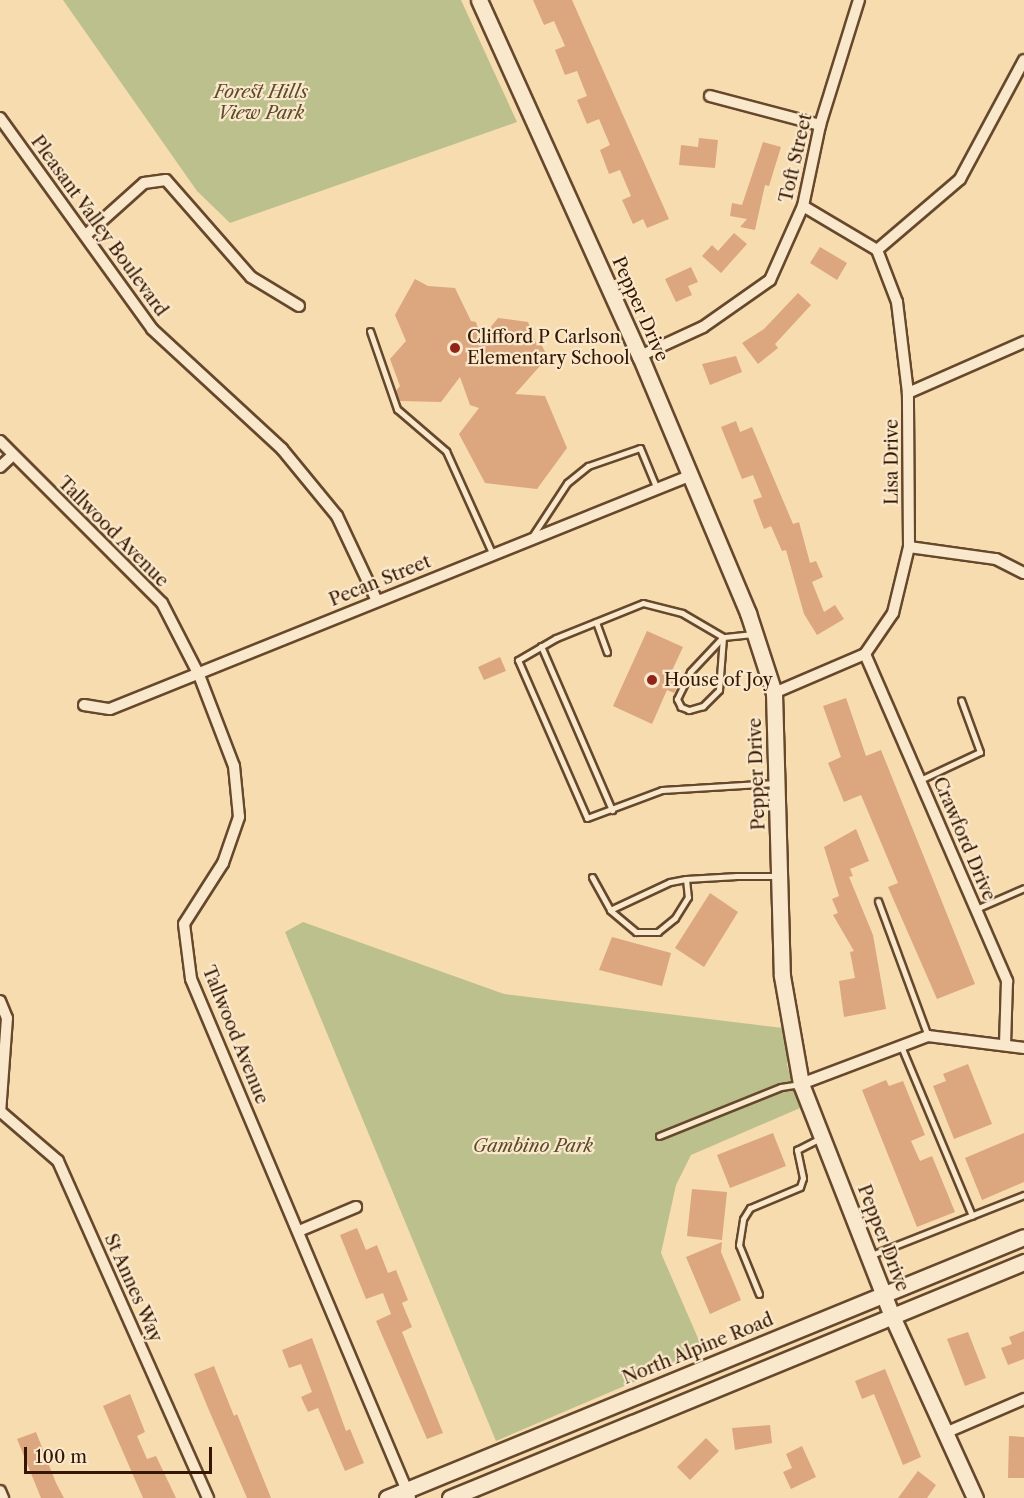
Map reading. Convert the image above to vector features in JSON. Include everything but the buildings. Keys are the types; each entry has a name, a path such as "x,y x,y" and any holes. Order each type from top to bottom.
{"street":[{"name":"Pepper Drive","path":"479,0 640,356 755,634 774,693 782,976 801,1084 892,1316 975,1498"},
{"name":"Toft Street","path":"640,356 703,327 770,280 803,206 820,125 860,0"},
{"path":"803,206 877,250 960,179 1024,60"},
{"path":"710,96 820,125"},
{"name":"Pleasant Valley Boulevard","path":"0,118 87,234 152,329 282,448 337,516 376,599"},
{"path":"87,234 144,183 166,180 251,277 299,306"},
{"name":"Lisa Drive","path":"866,654 894,613 909,547 908,393 897,302 877,250"},
{"path":"908,393 1024,342"},
{"name":"Tallwood Avenue","path":"0,441 12,456 162,603 199,675 234,766 239,817 223,863 184,924 191,979 408,1494"},
{"path":"0,467 12,456"},
{"name":"Pecan Street","path":"84,705 110,709 199,675 376,599 689,476"},
{"path":"909,547 996,560 1024,573"},
{"path":"774,693 866,654"},
{"name":"Crawford Drive","path":"866,654 1007,981 1005,1043"},
{"path":"0,1001 6,1018 1,1112"},
{"path":"801,1084 928,1036 1005,1043 1024,1048"},
{"name":"St Annes Way","path":"1,1112 58,1161 208,1498"},
{"path":"299,1231 356,1207"},
{"name":"North Alpine Road","path":"387,1498 408,1494 1024,1237"},
{"path":"450,1498 1024,1262"},
{"path":"945,1433 1024,1399"},
{"path":"0,1491 3,1498"}],"lane":[{"path":"370,331 397,409 446,451 492,554"},
{"path":"531,538 567,483 588,466 640,448 657,489"},
{"path":"755,634 723,637 652,603 596,622 541,646 518,660 580,804 591,820 670,789 776,783"},
{"path":"596,622 607,652"},
{"path":"723,637 719,690 703,706 689,711 681,707 676,699 690,672 723,637"},
{"path":"541,646 612,810"},
{"path":"920,780 980,752 961,700"},
{"path":"610,910 655,887 686,879 779,876"},
{"path":"592,877 610,910 636,932 658,932 675,918 688,897 686,879"},
{"path":"976,909 1024,888"},
{"path":"878,901 928,1036"},
{"path":"901,1046 972,1216"},
{"path":"658,1136 781,1087 801,1084"},
{"path":"759,1294 739,1245 743,1219 750,1208 800,1186 803,1178 798,1150 823,1138"},
{"path":"869,1256 1024,1195"}],"green space":[{"name":"Forest Hills View Park","path":"63,0 461,0 517,122 230,223 197,191"},
{"name":"Gambino Park","path":"303,922 504,994 791,1029 787,1065 800,1108 691,1155 676,1185 661,1253 704,1352 496,1441 285,932"}],"place":[{"name":"Clifford P Carlson Elementary School","path":"455,348"},
{"name":"House of Joy","path":"652,680"}]}
